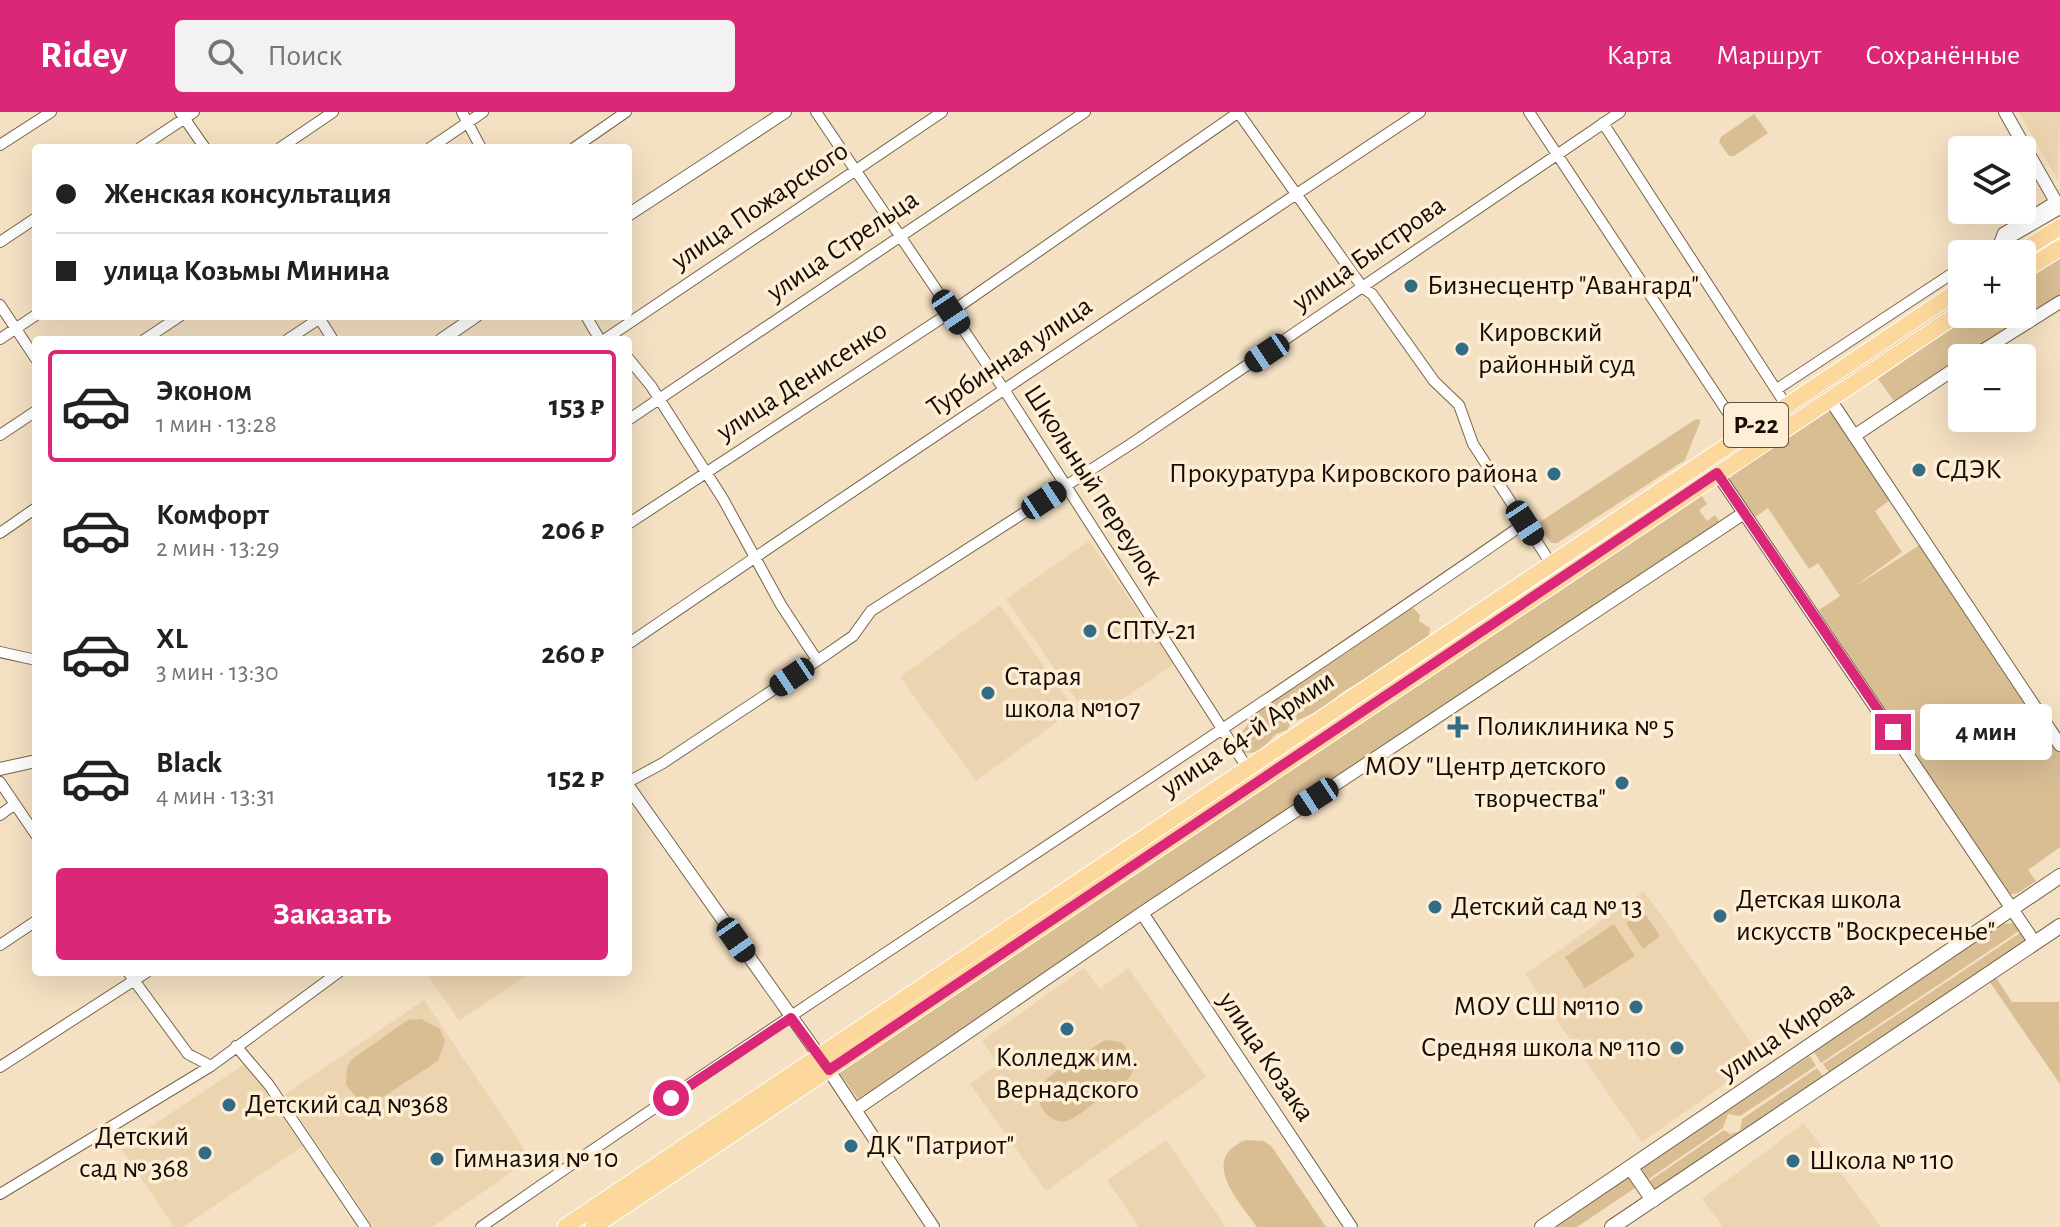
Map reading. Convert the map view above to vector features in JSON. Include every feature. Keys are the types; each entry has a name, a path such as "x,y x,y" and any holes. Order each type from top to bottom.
{"highway":[{"path":"2036,242 2060,227"},
{"path":"2036,263 2060,248"},
{"name":"улица 64-й Армии","path":"593,1227 1416,676 1742,434 1948,297"},
{"name":"улица 64-й Армии","path":"565,1227 1406,661 1717,473 1948,320"},
{"path":"1406,661 1416,676"}],"main road":[{"name":"улица Кирова","path":"1542,1227 2060,876"},
{"path":"1612,1227 2060,926"},
{"path":"1631,1168 1653,1200"}],"street":[{"path":"0,145 51,112"},
{"path":"286,144 333,112"},
{"path":"435,144 465,117 483,112"},
{"path":"580,144 626,112"},
{"path":"632,212 785,112"},
{"name":"Школьный переулок","path":"816,112 1005,391 1246,766"},
{"name":"улица Пожарского","path":"611,336 942,112"},
{"name":"улица Стрельца","path":"632,417 1085,112"},
{"path":"1239,112 1363,288 1372,294 1434,381 1459,405 1473,444 1557,572"},
{"name":"улица Денисенко","path":"632,521 951,312 1239,112"},
{"name":"Турбинная улица","path":"632,641 1005,391 1074,339 1126,309 1420,112"},
{"path":"1529,112 1742,434"},
{"name":"улица Быстрова","path":"632,782 853,636 871,611 1066,486 1620,112"},
{"path":"2001,240 2003,233 2059,206 2005,112"},
{"path":"145,144 186,114 203,144"},
{"path":"465,117 479,144"},
{"path":"1603,123 1786,405"},
{"path":"0,242 32,221"},
{"path":"1777,389 1948,276"},
{"path":"1993,344 2060,302"},
{"path":"0,305 32,353"},
{"path":"0,339 32,318"},
{"path":"150,336 174,320"},
{"path":"293,336 316,320"},
{"path":"447,336 470,320"},
{"path":"590,320 604,336"},
{"path":"632,363 757,555 781,605 817,660"},
{"path":"1854,436 1948,373"},
{"path":"1829,398 2060,745"},
{"path":"0,435 32,414"},
{"path":"1717,473 2035,943"},
{"path":"0,533 32,511"},
{"path":"855,1110 1142,913 1744,513"},
{"name":"улица 64-й Армии","path":"481,1227 885,952 1222,731 1525,523"},
{"path":"0,652 32,659"},
{"path":"0,769 32,762"},
{"path":"0,782 32,829"},
{"path":"632,790 818,1054 933,1227"},
{"path":"0,815 15,804"},
{"name":"улица Козака","path":"1142,913 1351,1227"},
{"path":"0,945 32,924"},
{"path":"0,1067 131,976 188,1054 211,1066"},
{"path":"0,1194 211,1066 333,976"},
{"path":"236,1046 269,1085 365,1227"}],"shaded area":[{"path":"2019,112 2060,112 2058,181 2036,142 2036,136 2033,136"},
{"path":"1754,114 1768,133 1734,156 1729,156 1719,142 1721,137"},
{"path":"2060,256 2060,297 2036,312 2036,272"},
{"path":"1948,304 1948,311 1568,565 1567,562"},
{"path":"1951,328 2011,328 1985,344 1948,344 1948,367 1894,401 1878,379"},
{"path":"1825,411 1835,414 1893,498 1875,511 1902,552 1854,587 1923,543 2060,748 2060,847 2028,870 2036,881 2018,893 2008,895 1819,610 1840,596 1818,563 1809,569 1768,508 1754,518 1730,483 1731,474"},
{"path":"1696,419 1701,420 1685,460 1557,543 1551,543 1537,524"},
{"path":"1700,493 1707,504 1699,510 1707,521 1715,515 1720,523 1150,901 859,1100 838,1071"},
{"name":"СПТУ-21","path":"1089,541 1174,664 1091,721 1006,599"},
{"name":"Старая школа №107","path":"1000,605 1075,709 976,781 900,677"},
{"path":"1407,608 1413,608 1420,615 1419,621 1430,628 1429,636 1420,647 1344,691 1319,711 1291,723 1287,730 1276,734 1259,752 1243,753 1238,738 1268,704 1331,659 1348,652"},
{"name":"МОУ СШ №110","path":"1644,891 1762,1058 1642,1142 1525,974"},
{"path":"1643,911 1660,936 1643,949 1626,923"},
{"path":"2014,923 2022,929 1821,1063 1814,1052 2002,924"},
{"path":"1614,924 1635,956 1585,988 1565,957"},
{"path":"2023,931 2025,943 1831,1075 1823,1064"},
{"path":"1084,968 1100,989 1128,968 1206,1077 1046,1191 970,1084 998,1064 982,1041"},
{"path":"1993,973 2012,1002 2059,1002 2060,1084 1987,978"},
{"path":"429,976 525,976 459,1021"},
{"path":"424,1000 531,1159 432,1227 374,1227 284,1095"},
{"path":"421,1019 440,1029 445,1041 438,1061 380,1099 357,1098 346,1085 347,1067 352,1059 408,1020"},
{"path":"1105,1040 1121,1042 1130,1053 1133,1070 1130,1077 1070,1120 1054,1120 1041,1106 1040,1088 1060,1068"},
{"path":"1810,1056 1816,1066 1740,1116 1728,1114 1723,1128 1647,1180 1642,1168"},
{"name":"Детский сад №368","path":"246,1063 303,1146 183,1227 174,1227 120,1147"},
{"path":"1817,1068 1825,1079 1654,1191 1648,1182 1724,1130 1730,1134 1740,1131 1742,1119"},
{"name":"Школа № 110","path":"1804,1123 1881,1227 1723,1227 1702,1199"},
{"path":"1166,1140 1226,1227 1139,1227 1107,1180"},
{"path":"1246,1140 1264,1141 1272,1147 1326,1227 1257,1227 1233,1193 1224,1169 1225,1158 1232,1148"},
{"path":"1627,1175 1635,1188 1577,1227 1551,1227"}],"place":[{"name":"Бизнесцентр \"Авангард\"","path":"1411,286"},
{"name":"Кировский районный суд","path":"1462,349"},
{"name":"СДЭК","path":"1919,470"},
{"name":"Прокуратура Кировского района","path":"1554,474"},
{"name":"СПТУ-21","path":"1090,631"},
{"name":"Старая школа №107","path":"988,693"},
{"name":"Поликлиника № 5","path":"1458,727"},
{"name":"МОУ \"Центр детского творчества\"","path":"1622,783"},
{"name":"Детский сад № 13","path":"1435,907"},
{"name":"Детская школа искусств \"Воскресенье\"","path":"1720,916"},
{"name":"МОУ СШ №110","path":"1636,1007"},
{"name":"Колледж им. Вернадского","path":"1067,1029"},
{"name":"Средняя школа № 110","path":"1677,1048"},
{"name":"Детский сад №368","path":"229,1105"},
{"name":"ДК \"Патриот\"","path":"851,1146"},
{"name":"Детский сад № 368","path":"205,1153"},
{"name":"Гимназия № 10","path":"437,1159"},
{"name":"Школа № 110","path":"1793,1161"}],"route":[{"path":"671,1098 791,1018 829,1070 1717,473 1893,732"}]}
